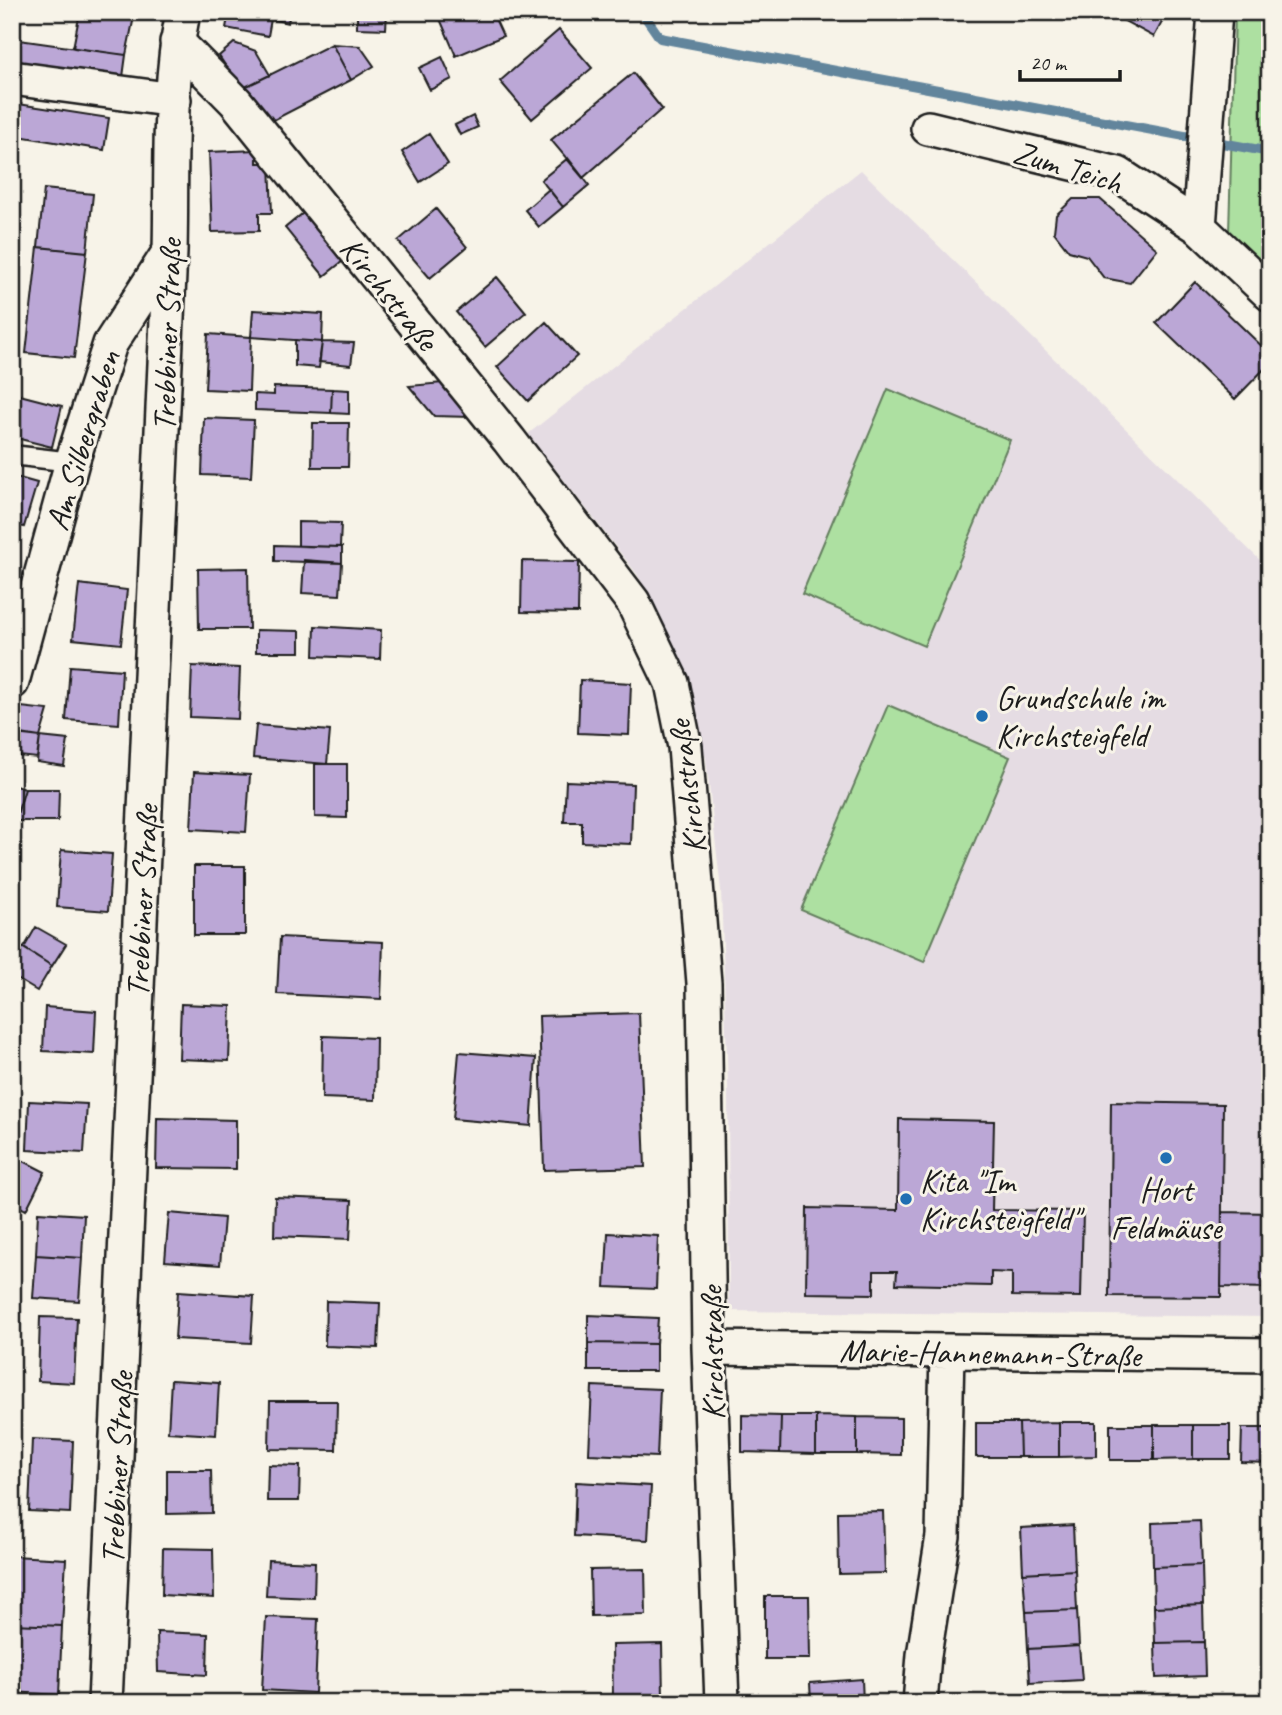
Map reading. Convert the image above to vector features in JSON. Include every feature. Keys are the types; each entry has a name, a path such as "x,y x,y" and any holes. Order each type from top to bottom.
{"street":[{"path":"1199,227 1215,12"},
{"name":"Trebbiner Straße","path":"105,1703 170,252 174,100 180,27"},
{"name":"Kirchstraße","path":"180,27 236,102 517,451 633,601 672,683 685,747 704,983 709,1348 722,1703"},
{"path":"12,79 174,100"},
{"name":"Zum Teich","path":"928,128 1118,174 1199,227 1270,294"},
{"name":"Am Silbergraben","path":"12,682 72,462 110,344 170,252"},
{"name":"Marie-Hannemann-Straße","path":"709,1348 1270,1355"},
{"path":"920,1703 923,1655 943,1536 947,1351"}],"lane":[{"path":"12,455 72,462"}],"shaded area":[{"name":"Grundschule im Kirchsteigfeld","path":"861,170 1270,570 1270,1317 729,1311 728,1085 721,890 706,759 683,673 637,574 528,434"}],"green space":[{"path":"1235,12 1270,12 1270,271 1229,233"},
{"path":"888,389 1010,440 924,646 802,594"},
{"path":"888,705 1010,757 924,962 801,910"}],"building":[{"path":"80,12 135,12 126,55 73,48"},
{"path":"229,12 290,12 288,23 271,19 268,36 226,28"},
{"path":"357,12 387,12 386,29 357,28"},
{"path":"437,12 492,12 503,36 456,56"},
{"path":"1115,12 1167,13 1154,37 1113,15"},
{"path":"559,30 592,68 532,119 500,81"},
{"path":"12,39 126,55 123,77 12,61"},
{"path":"234,43 256,51 270,75 241,89 219,56"},
{"path":"332,44 351,80 264,125 241,89"},
{"path":"332,44 360,46 374,66 351,80"},
{"path":"442,57 452,79 430,90 419,68"},
{"path":"633,73 662,109 583,178 551,140"},
{"path":"12,103 109,118 104,150 12,135"},
{"path":"473,116 478,127 460,135 455,125"},
{"path":"429,134 448,164 420,182 402,152"},
{"path":"257,150 257,163 270,163 272,213 259,213 259,231 212,232 209,152"},
{"path":"568,158 589,185 563,207 541,180"},
{"path":"44,189 93,194 87,252 38,247"},
{"path":"549,189 563,207 539,227 525,210"},
{"path":"1073,199 1100,199 1157,249 1130,283 1104,278 1087,256 1069,251 1054,232 1056,215"},
{"path":"308,209 348,257 324,276 285,228"},
{"path":"436,209 467,247 430,278 398,241"},
{"path":"38,247 87,252 74,358 26,353"},
{"path":"497,277 526,312 485,347 456,312"},
{"path":"1195,282 1270,354 1270,363 1235,399 1156,323"},
{"path":"253,310 323,314 322,342 251,337"},
{"path":"546,322 577,356 528,401 497,367"},
{"path":"208,334 251,337 249,391 205,389"},
{"path":"295,340 322,342 319,368 295,366"},
{"path":"322,342 354,343 351,365 319,362"},
{"path":"443,383 470,417 434,416 409,386"},
{"path":"274,387 332,389 331,413 255,410 255,394 274,395"},
{"path":"332,389 349,390 349,414 331,413"},
{"path":"12,393 62,406 52,447 12,437"},
{"path":"204,418 254,420 251,477 202,475"},
{"path":"313,423 349,423 348,467 312,467"},
{"path":"12,476 37,483 24,527 12,524"},
{"path":"298,522 341,523 340,547 298,546"},
{"path":"275,545 342,547 342,563 275,561"},
{"path":"304,560 342,563 340,595 302,593"},
{"path":"522,561 579,562 578,613 521,612"},
{"path":"248,568 249,629 199,629 198,569"},
{"path":"79,584 127,590 121,644 73,639"},
{"path":"315,626 381,630 380,659 314,656"},
{"path":"256,630 300,631 300,652 256,652"},
{"path":"70,666 122,670 119,724 66,720"},
{"path":"192,666 240,668 238,719 190,717"},
{"path":"580,680 631,683 629,735 578,733"},
{"path":"21,707 48,710 40,737 14,734"},
{"path":"256,725 330,731 327,764 253,758"},
{"path":"21,734 40,737 37,758 19,756"},
{"path":"40,737 68,740 64,766 37,762"},
{"path":"315,764 347,764 347,818 315,817"},
{"path":"194,772 250,775 246,832 191,829"},
{"path":"566,781 633,784 631,844 582,842 582,822 564,822"},
{"path":"12,785 25,789 12,829"},
{"path":"25,789 59,789 58,821 15,821"},
{"path":"61,850 112,854 108,911 57,907"},
{"path":"194,866 245,866 245,935 194,935"},
{"path":"36,927 66,944 52,966 24,948"},
{"path":"280,937 383,942 381,999 277,994"},
{"path":"12,941 52,966 37,991 12,976"},
{"path":"181,1004 231,1006 229,1061 179,1059"},
{"path":"45,1007 96,1011 94,1054 43,1051"},
{"path":"639,1013 645,1167 544,1170 539,1016"},
{"path":"323,1036 376,1038 375,1100 322,1098"},
{"path":"459,1052 536,1058 531,1126 453,1119"},
{"path":"29,1101 87,1104 84,1153 27,1150"},
{"name":"Hort Feldmäuse","path":"1111,1102 1223,1104 1221,1297 1109,1296"},
{"path":"157,1118 236,1120 236,1169 156,1168"},
{"name":"Kita \"Im Kirchsteigfeld\"","path":"899,1119 994,1121 992,1210 1083,1211 1081,1297 1012,1296 1012,1273 991,1272 991,1286 896,1284 897,1271 874,1271 874,1294 806,1293 807,1208 898,1210"},
{"path":"12,1155 45,1172 26,1210 12,1202"},
{"path":"275,1197 352,1200 350,1239 274,1236"},
{"path":"38,1212 84,1215 82,1258 36,1255"},
{"path":"1222,1212 1270,1213 1270,1288 1221,1287"},
{"path":"169,1213 224,1218 220,1265 165,1261"},
{"path":"608,1233 658,1236 656,1289 605,1287"},
{"path":"36,1255 82,1258 79,1301 33,1298"},
{"path":"178,1291 254,1296 251,1343 175,1339"},
{"path":"326,1301 380,1303 378,1348 325,1346"},
{"path":"588,1315 658,1318 656,1344 588,1343"},
{"path":"40,1317 77,1318 74,1383 38,1381"},
{"path":"588,1343 656,1344 656,1371 588,1371"},
{"path":"171,1380 219,1383 216,1435 168,1432"},
{"path":"592,1386 660,1389 657,1457 589,1454"},
{"path":"270,1401 337,1401 336,1450 269,1449"},
{"path":"742,1415 781,1416 780,1453 742,1452"},
{"path":"781,1416 816,1416 816,1454 780,1453"},
{"path":"816,1416 857,1417 857,1454 816,1454"},
{"path":"857,1417 901,1418 901,1455 857,1454"},
{"path":"1059,1422 1059,1457 1020,1457 1019,1423"},
{"path":"1059,1422 1096,1422 1096,1456 1059,1457"},
{"path":"976,1423 1019,1423 1020,1457 976,1457"},
{"path":"1110,1425 1154,1425 1154,1460 1110,1460"},
{"path":"1154,1425 1193,1425 1193,1459 1154,1460"},
{"path":"1193,1425 1230,1425 1230,1459 1193,1459"},
{"path":"1242,1428 1270,1428 1270,1463 1241,1462"},
{"path":"32,1439 73,1441 70,1513 29,1511"},
{"path":"268,1465 300,1466 299,1501 267,1501"},
{"path":"167,1470 211,1470 212,1513 167,1514"},
{"path":"576,1482 651,1486 648,1540 574,1536"},
{"path":"883,1511 885,1573 839,1574 838,1512"},
{"path":"1200,1521 1202,1565 1153,1567 1152,1523"},
{"path":"1073,1525 1075,1570 1023,1573 1021,1528"},
{"path":"163,1548 213,1549 214,1598 162,1595"},
{"path":"13,1556 66,1559 62,1626 12,1624"},
{"path":"268,1560 315,1562 314,1598 266,1596"},
{"path":"1202,1565 1203,1605 1154,1607 1153,1567"},
{"path":"645,1569 646,1615 591,1616 590,1570"},
{"path":"1075,1570 1077,1610 1026,1612 1023,1573"},
{"path":"765,1596 809,1596 810,1659 765,1659"},
{"path":"1203,1605 1204,1642 1155,1643 1154,1607"},
{"path":"1077,1610 1079,1646 1028,1649 1026,1612"},
{"path":"266,1617 318,1619 315,1693 262,1690"},
{"path":"12,1624 62,1626 59,1695 12,1692"},
{"path":"157,1632 208,1634 207,1675 158,1672"},
{"path":"1204,1642 1205,1676 1156,1678 1155,1643"},
{"path":"662,1644 663,1698 613,1699 612,1645"},
{"path":"1079,1646 1082,1680 1030,1683 1028,1649"},
{"path":"862,1679 863,1703 811,1703 810,1683"}],"waterway":[{"path":"642,12 660,38 1270,152"}],"place":[{"name":"Grundschule im Kirchsteigfeld","path":"982,716"},
{"name":"Hort Feldmäuse","path":"1166,1158"},
{"name":"Kita \"Im Kirchsteigfeld\"","path":"906,1199"}]}
